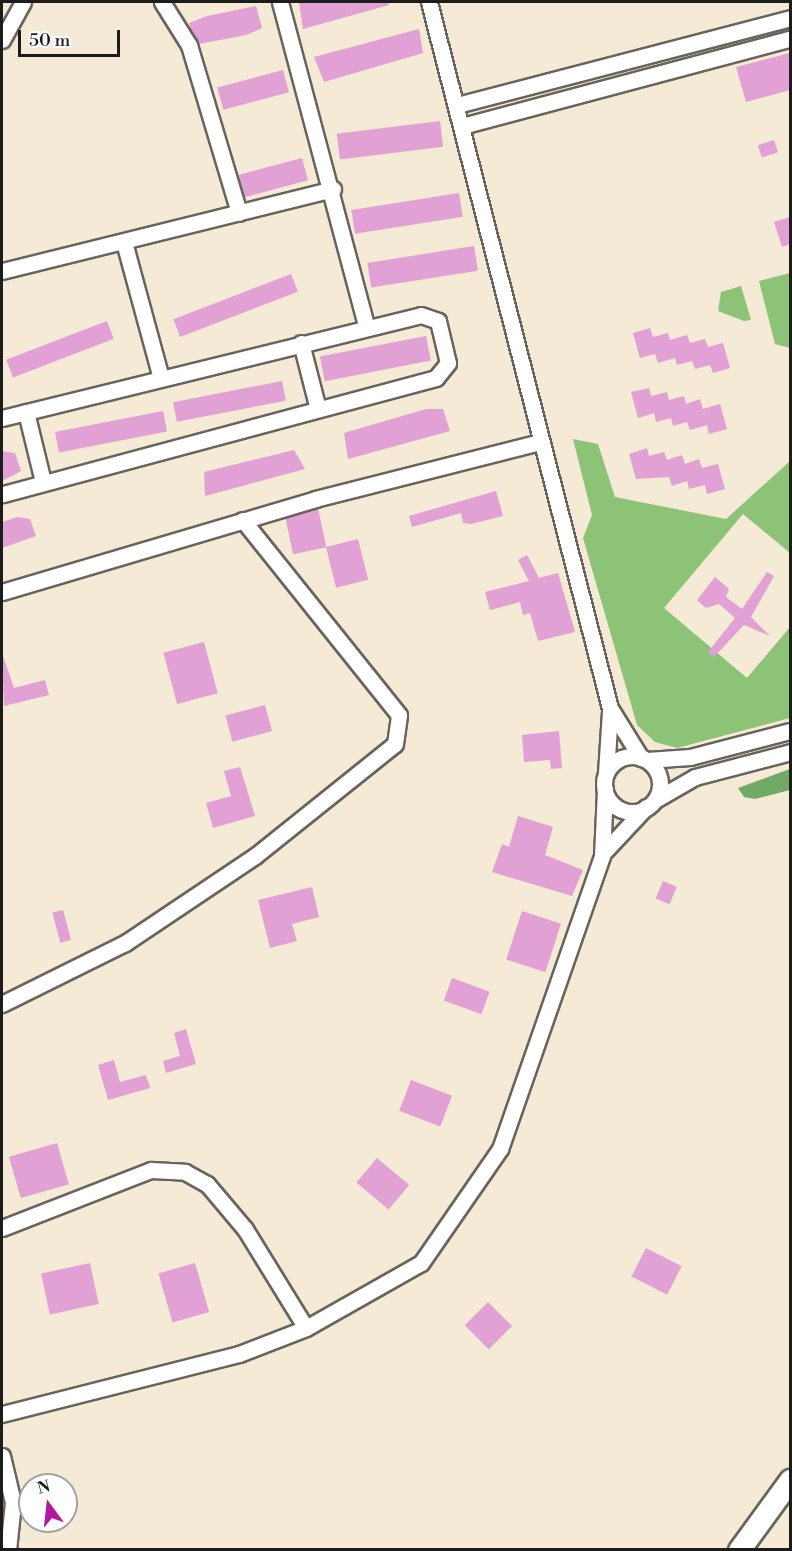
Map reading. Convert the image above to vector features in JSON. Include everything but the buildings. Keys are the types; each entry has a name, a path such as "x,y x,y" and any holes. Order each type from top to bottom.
{"highway":[{"path":"739,1550 784,1494 790,1479"}],"street":[{"path":"2,40 23,2"},
{"path":"162,2 189,45 239,213"},
{"path":"280,2 333,189 366,326"},
{"path":"2,1414 239,1354 306,1328 421,1263 500,1149 602,856 610,708 429,2"},
{"path":"457,105 790,18"},
{"path":"462,126 790,39"},
{"path":"2,271 333,189"},
{"path":"124,242 161,378"},
{"path":"2,418 366,326 431,316 438,321 448,363 444,371 318,409 2,494"},
{"path":"301,343 318,409"},
{"path":"27,412 44,482"},
{"path":"2,592 243,520 540,442"},
{"path":"2,1004 143,930 255,856 395,744 399,715 243,520"},
{"path":"610,708 659,781 648,806"},
{"path":"605,784 618,760 690,758 790,731"},
{"path":"602,856 648,806 695,777 790,752"},
{"path":"605,784 618,808 648,806"},
{"path":"2,1228 151,1170 185,1172 207,1184 245,1229 306,1328"},
{"path":"2,1456 13,1502 8,1550"}],"green space":[{"path":"790,273 790,348 775,344 759,281"},
{"path":"741,286 751,320 744,321 718,311 721,292"},
{"path":"573,439 598,444 615,497 726,519 790,461 790,553 743,514 664,608 747,678 790,627 790,718 677,748 655,742 637,725 583,538 592,515"},
{"path":"790,769 790,790 755,799 744,797 738,788"}]}
